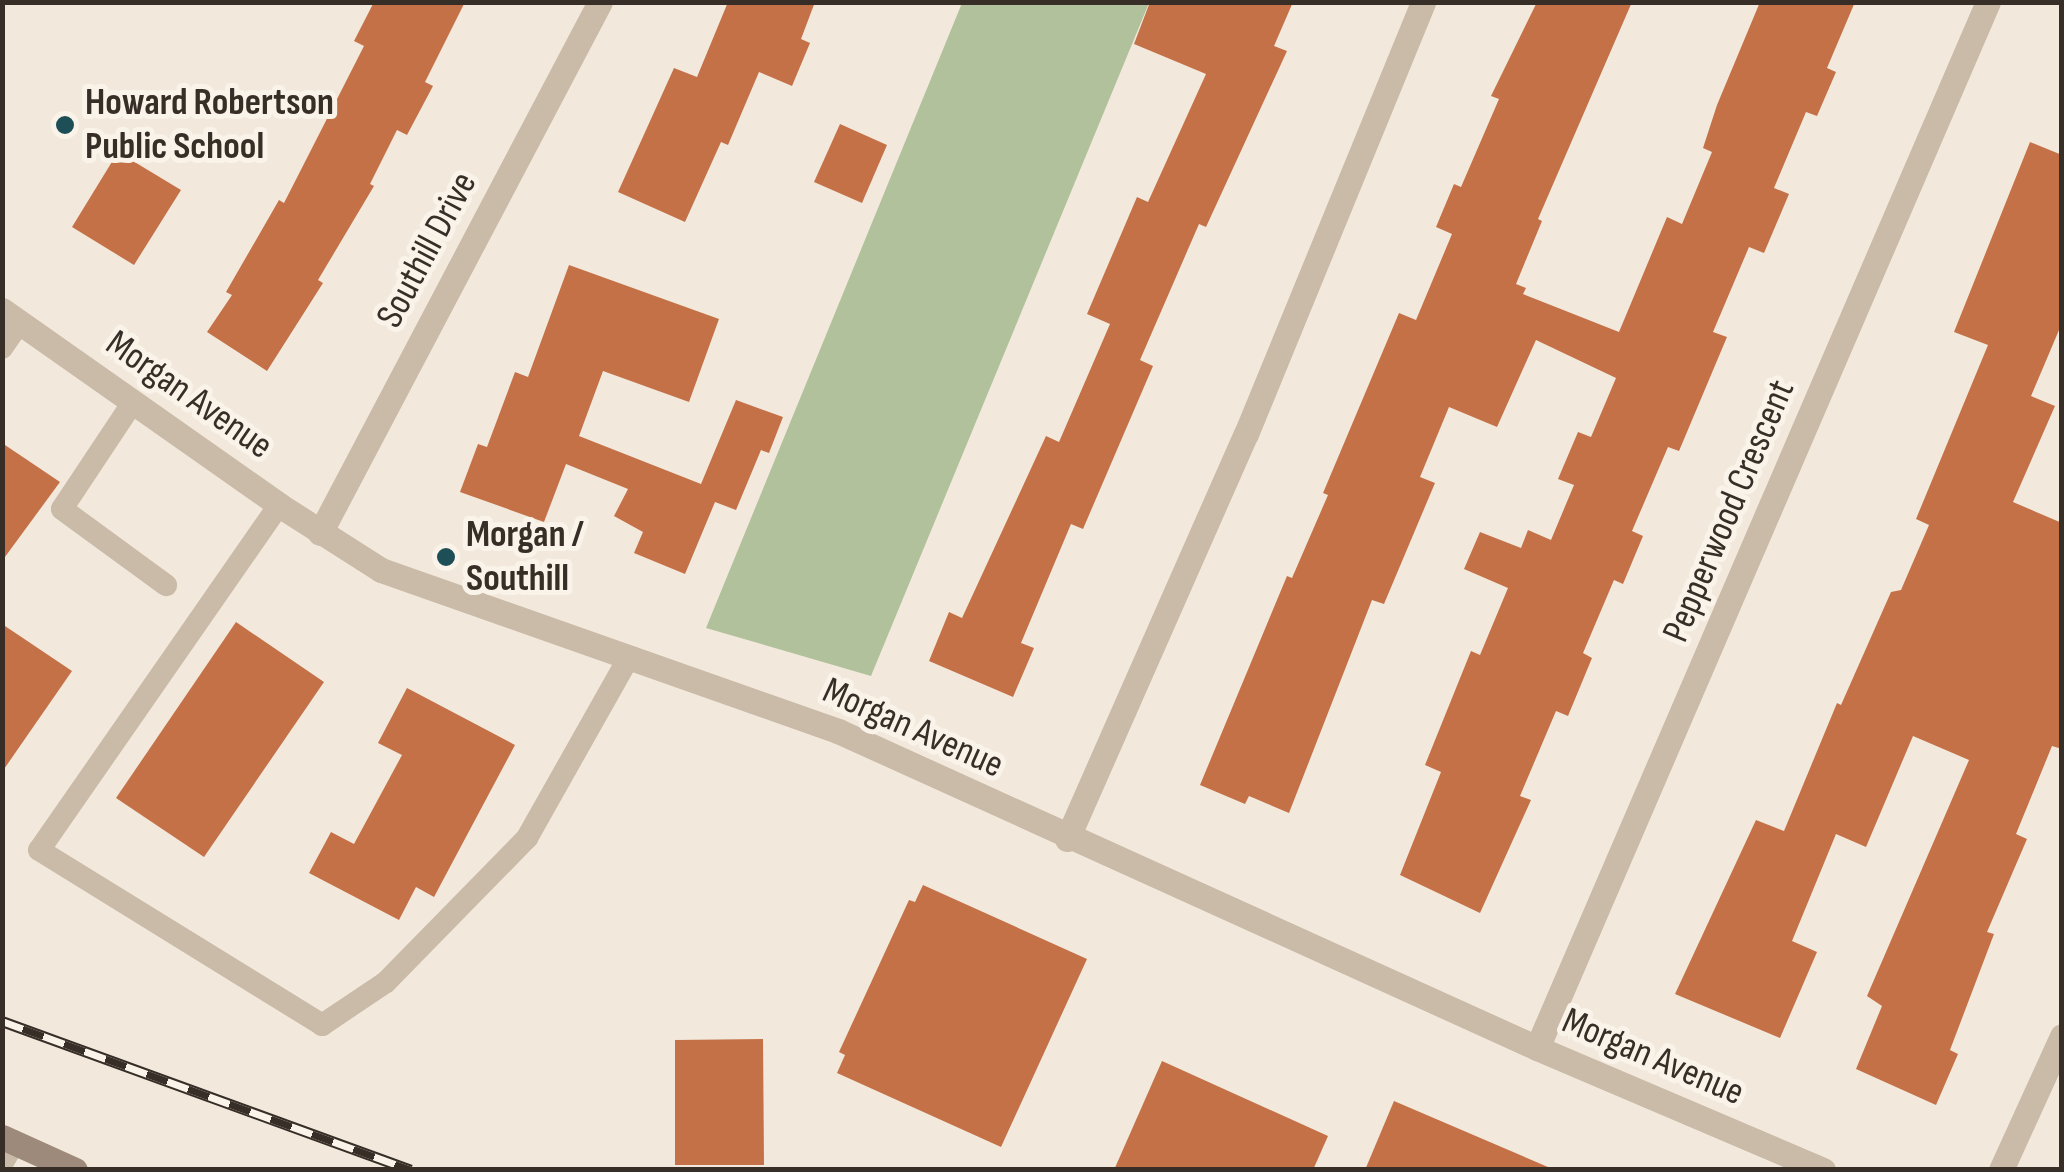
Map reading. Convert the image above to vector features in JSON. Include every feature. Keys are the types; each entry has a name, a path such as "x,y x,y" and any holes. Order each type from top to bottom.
{"main road":[{"path":"6,1148 75,1170"}],"street":[{"name":"Southill Drive","path":"320,533 600,2"},
{"path":"1066,839 1246,434 1423,2"},
{"name":"Pepperwood Crescent","path":"1537,1048 1988,2"},
{"name":"Morgan Avenue","path":"11,316 279,505 380,570 838,732 1066,839 1823,1170"},
{"path":"2002,1170 2062,1036"}],"lane":[{"path":"2,348 11,316"},
{"path":"134,402 62,509 166,585"},
{"path":"279,505 40,850 322,1025 386,982 526,838 628,659"}],"green space":[{"path":"962,3 1149,3 871,676 706,628"}],"building":[{"path":"374,2 465,2 425,82 433,86 407,135 397,130 370,184 374,186 318,280 323,283 267,371 207,332 232,295 226,292 279,200 284,203 364,46 354,41"},
{"path":"728,2 815,2 801,39 810,43 792,86 759,72 728,145 721,142 685,222 618,192 674,68 697,77"},
{"path":"1150,2 1293,2 1274,46 1287,51 1206,227 1199,224 1140,360 1153,366 1083,529 1071,524 1021,643 1034,648 1013,697 929,661 949,612 962,618 1046,436 1059,442 1110,324 1087,314 1137,197 1148,202 1206,74 1134,44"},
{"path":"1537,2 1632,2 1538,219 1542,221 1516,284 1526,288 1523,294 1619,332 1667,217 1682,224 1712,152 1703,148 1717,105 1760,2 1855,2 1827,68 1836,72 1817,116 1806,112 1774,188 1789,194 1764,253 1749,247 1713,332 1727,337 1679,451 1668,447 1632,531 1643,536 1623,584 1614,580 1583,653 1592,658 1568,716 1556,711 1520,796 1531,800 1480,913 1400,875 1441,772 1425,765 1471,651 1480,655 1508,588 1464,569 1480,532 1521,548 1528,530 1551,540 1574,485 1558,479 1578,432 1591,437 1616,378 1536,340 1497,427 1449,407 1420,477 1435,483 1384,604 1372,600 1289,813 1249,796 1245,804 1200,785 1287,576 1292,578 1328,495 1323,493 1399,313 1416,320 1452,234 1436,227 1454,184 1461,187 1499,99 1491,96"},
{"path":"840,124 887,145 862,203 814,182"},
{"path":"2030,142 2062,155 2062,323 2031,396 2055,406 2013,502 2062,523 2062,749 2052,746 2016,834 2027,839 1987,932 1994,934 1950,1050 1958,1054 1936,1105 1856,1069 1882,1006 1867,996 1969,760 1913,736 1866,847 1836,834 1792,941 1817,952 1780,1038 1675,994 1756,820 1784,831 1837,703 1841,705 1891,592 1901,590 1929,525 1916,519 1988,345 1954,332"},
{"path":"118,152 181,190 134,265 72,227"},
{"path":"569,265 719,319 689,402 603,371 579,436 701,484 736,400 783,417 769,453 761,450 736,510 715,502 685,574 634,553 643,532 614,516 628,489 566,464 544,522 460,492 478,444 487,447 515,372 528,377"},
{"path":"2,443 60,482 2,561"},
{"path":"236,622 324,682 204,857 116,798"},
{"path":"2,624 72,671 2,772"},
{"path":"407,688 515,745 434,897 416,887 399,920 309,873 331,832 354,844 402,755 378,743"},
{"path":"923,885 1087,959 1001,1147 837,1073 845,1055 839,1052 909,900 915,902"},
{"path":"763,1039 764,1165 675,1165 675,1040"},
{"path":"1162,1061 1328,1136 1313,1170 1114,1170"},
{"path":"1394,1101 1555,1170 1365,1170"}],"railway":[{"path":"2,1021 411,1170"}],"place":[{"name":"Howard Robertson Public School","path":"65,125"},
{"name":"Morgan / Southill","path":"446,557"}]}
